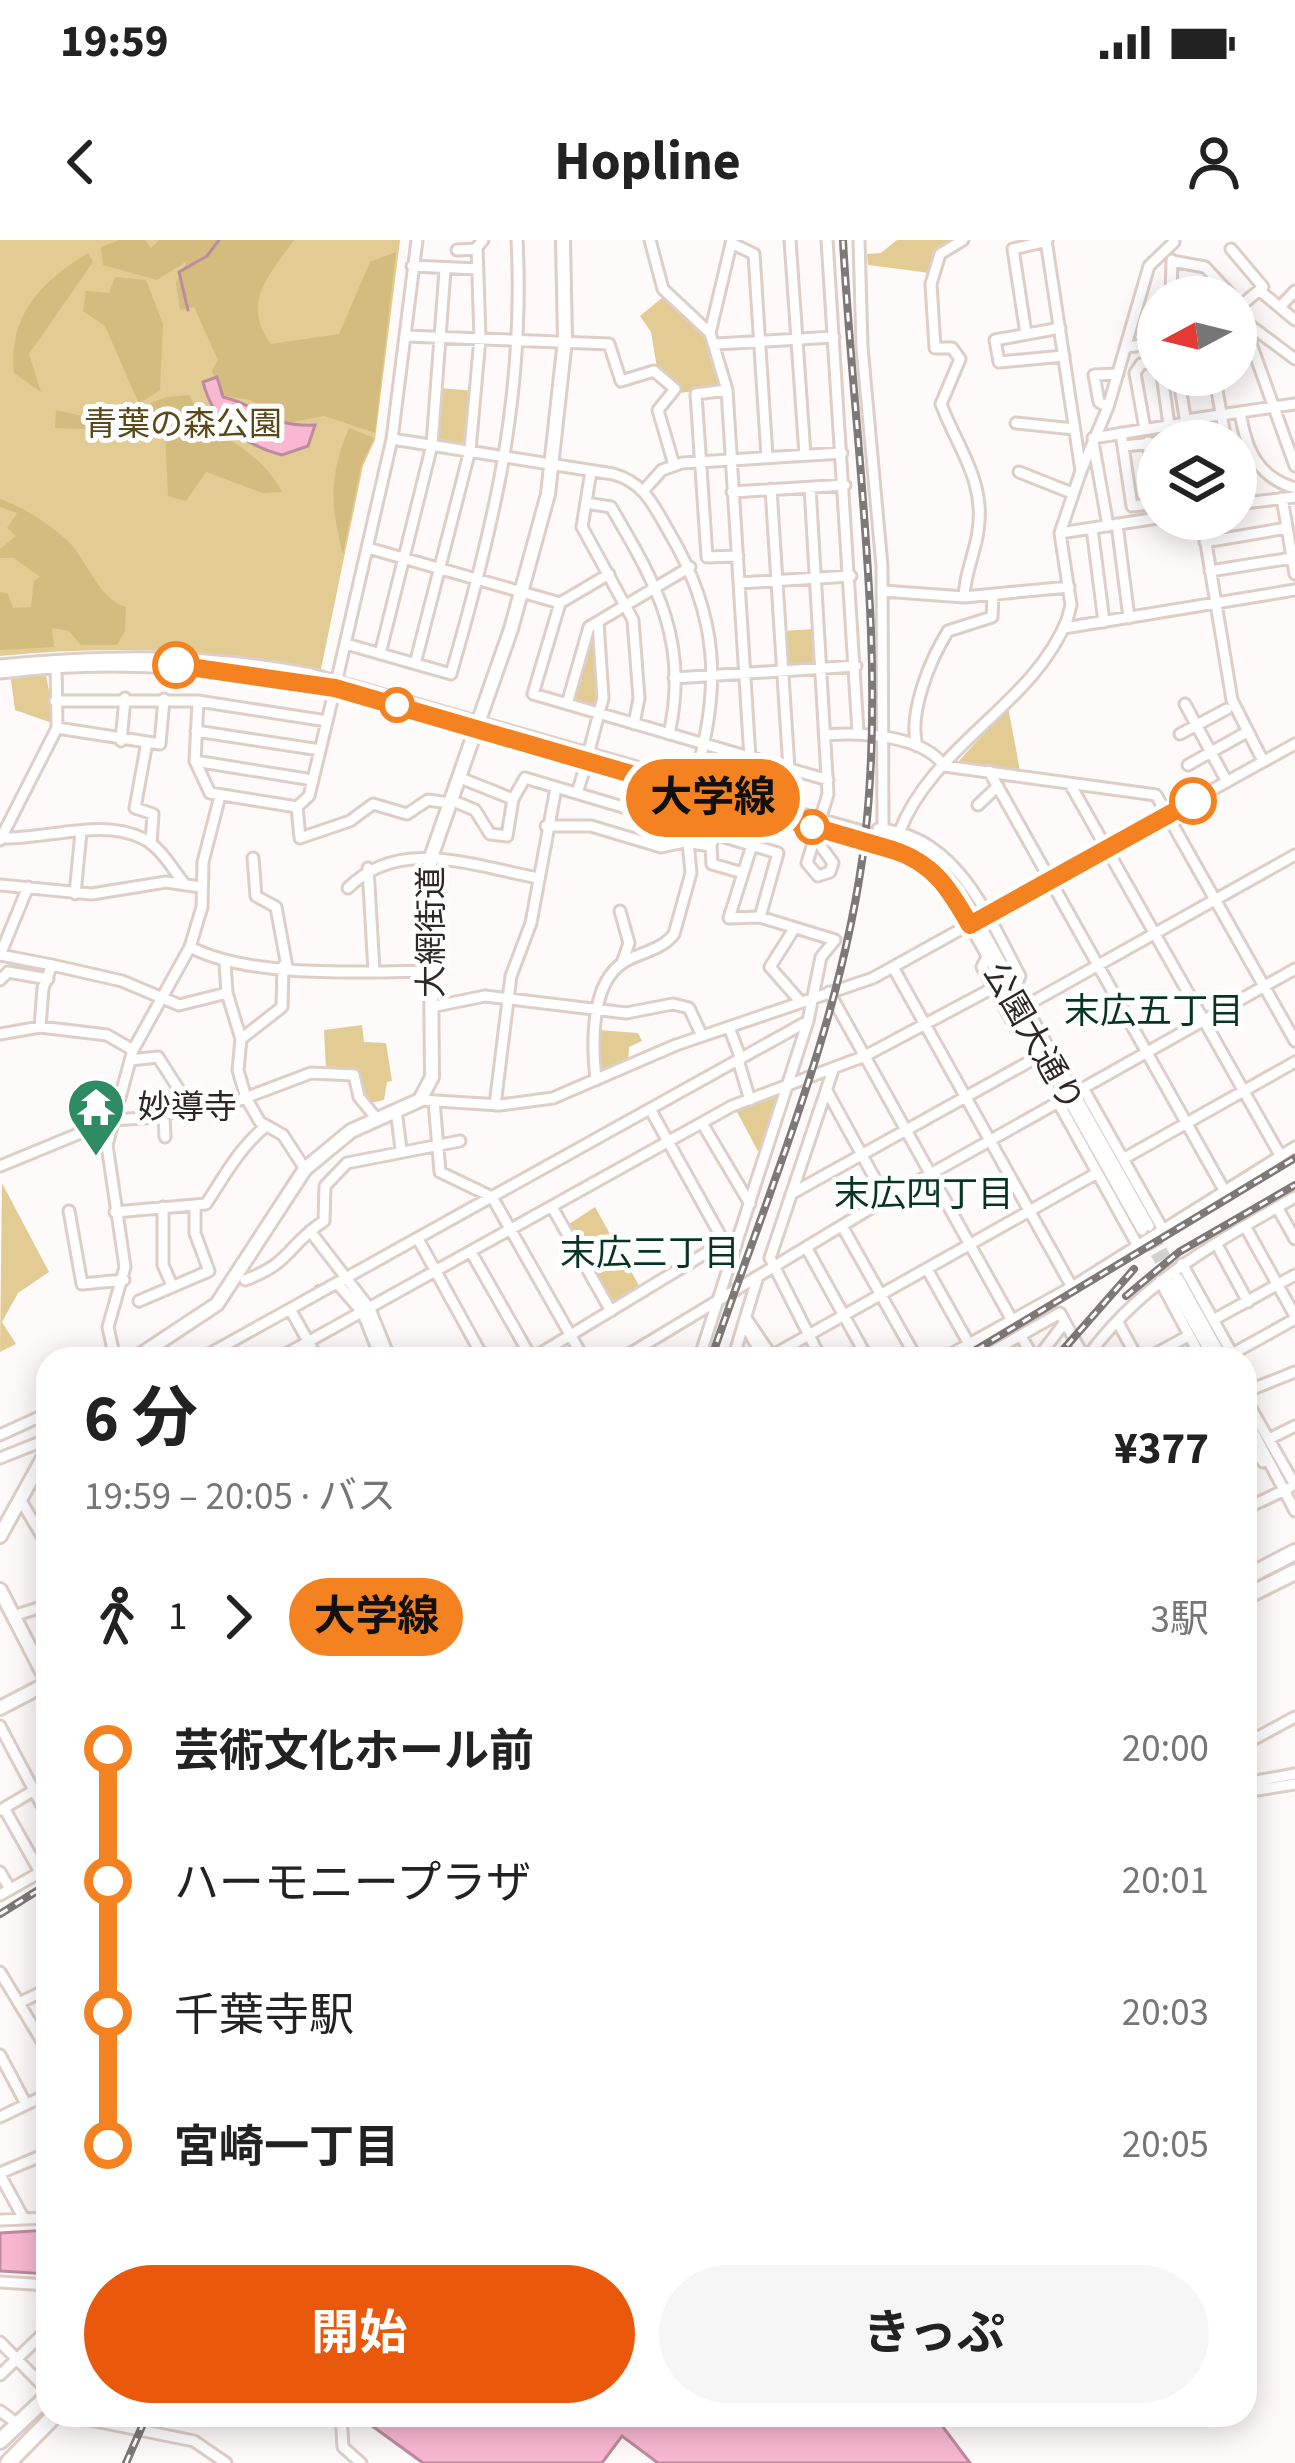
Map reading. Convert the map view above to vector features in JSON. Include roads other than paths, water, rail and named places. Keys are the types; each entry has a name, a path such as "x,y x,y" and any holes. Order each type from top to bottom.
{"highway":[{"path":"1257,1569 1295,1552"},
{"path":"1257,1591 1295,1572"},
{"path":"0,2441 36,2406"},
{"path":"8,2463 43,2427"}],"main road":[{"name":"大網街道","path":"427,1100 434,1072 430,860 454,803 458,777 522,593 553,465 565,340 563,240"},
{"path":"152,1347 217,1304 305,1169 351,1131 427,1100"},
{"path":"0,1536 36,1470"},
{"path":"0,1590 36,1659"},
{"path":"0,1708 36,1689"}],"street":[{"path":"297,807 309,796 392,439 417,240"},
{"path":"346,644 451,674 507,457 519,339 517,240"},
{"path":"650,240 663,289 713,338 834,337"},
{"path":"790,240 805,455"},
{"path":"827,240 858,732"},
{"path":"860,240 862,347 883,591 883,828"},
{"path":"963,240 940,254 931,284 935,348 952,348 960,359 941,404 979,488 979,528 967,563 964,597"},
{"path":"1026,334 1013,248 1046,240 1081,471"},
{"path":"1172,276 1174,241"},
{"path":"899,833 921,788 1010,700 1064,628 1069,587 1060,533 1108,407 1149,266 1174,241"},
{"path":"750,758 727,390 713,338 731,242 754,254 767,457"},
{"path":"416,664 470,450 480,338 478,244 457,250"},
{"path":"1231,249 1263,286 1259,290 1295,320"},
{"path":"1172,261 1205,267 1213,276"},
{"path":"412,266 478,269"},
{"path":"380,654 432,446 445,270"},
{"path":"1280,307 1295,291"},
{"path":"1060,328 995,340 999,362 1064,356"},
{"path":"406,336 609,344 621,380 653,371 676,389 658,410 674,465"},
{"path":"1257,336 1295,359"},
{"path":"1127,347 1137,346"},
{"path":"1257,371 1295,466"},
{"path":"1108,407 1099,402 1094,374 1118,374"},
{"path":"727,390 696,394 700,462 707,557 737,556"},
{"path":"1218,396 1223,420"},
{"path":"1192,420 1295,404"},
{"path":"1240,412 1247,450 1273,482 1295,493"},
{"path":"1016,422 1074,429"},
{"path":"1076,442 1137,431"},
{"path":"1121,434 1132,506 1137,505"},
{"path":"392,439 627,478 644,490 691,567 705,602 712,676 705,745 681,824"},
{"path":"1094,440 1129,617"},
{"path":"1124,446 1137,444"},
{"path":"644,490 674,465 842,453"},
{"path":"591,471 582,527 626,604 638,677 634,724"},
{"path":"1019,472 1072,493"},
{"path":"732,492 845,485"},
{"path":"810,487 828,781 820,845 833,863 830,872 818,876 807,863 822,825"},
{"path":"771,489 789,769"},
{"path":"1257,501 1295,493"},
{"path":"1282,498 1295,574"},
{"path":"586,503 611,507 658,587 670,622 674,678 669,734"},
{"path":"1060,533 1137,521"},
{"path":"1092,528 1104,622"},
{"path":"1263,761 1232,700 1205,542 1287,528"},
{"path":"368,548 560,603"},
{"path":"1210,571 1292,558"},
{"path":"567,704 589,627 691,567"},
{"path":"609,574 560,603 533,694 828,781"},
{"path":"740,583 851,576"},
{"path":"883,591 964,597 1069,587"},
{"path":"1064,628 1295,590"},
{"path":"917,746 913,729 921,709 921,682 937,660 944,637 992,617 993,595"},
{"path":"577,793 600,714 598,622"},
{"name":"公園大通り","path":"0,669 42,660 56,663"},
{"path":"1,839 56,728 56,663"},
{"name":"公園大通り","path":"0,669 56,663 213,668 336,684 822,825 920,860 979,921 987,957 1070,1095"},
{"path":"674,678 856,666"},
{"path":"121,740 125,698"},
{"path":"56,728 160,744 164,699"},
{"path":"56,700 199,701 327,722"},
{"path":"199,701 195,761 210,793 297,807"},
{"path":"1185,704 1227,782"},
{"path":"1180,734 1227,709"},
{"path":"196,731 320,750"},
{"path":"825,735 858,732 917,746 934,752 944,766 1156,795 1295,1041"},
{"path":"1187,765 1247,732"},
{"path":"147,742 135,808 153,814 151,844"},
{"path":"577,1347 492,1197 438,1169 427,1100 495,1105 544,1101 702,1036 894,969 1295,744"},
{"path":"195,761 313,780"},
{"path":"989,771 1224,1190"},
{"path":"458,777 513,799"},
{"path":"297,807 299,838 350,821 374,805 407,814 428,800 475,810 490,834 507,836 513,799 525,778 681,824 713,840"},
{"path":"1070,783 1280,1156"},
{"path":"977,805 998,786"},
{"path":"495,1105 497,1064 512,999 511,976 530,923 556,788"},
{"path":"112,1347 108,1328 124,1280 107,1145 132,1055 190,947 202,907 201,887 220,796"},
{"path":"636,840 645,813"},
{"name":"公園大通り","path":"822,825 909,844 936,860 979,921 1027,1005 1070,1095 1145,1228"},
{"path":"546,826 591,826 661,847 713,840 778,853 760,917"},
{"path":"867,833 883,828 932,847 952,864 979,921"},
{"path":"1,839 81,832 134,836 151,844 183,882"},
{"path":"75,894 81,832"},
{"path":"713,840 712,864 743,873"},
{"path":"622,963 674,934 691,873 688,842"},
{"path":"703,1347 790,1087 816,994 821,957 835,940 760,917 729,918 752,845"},
{"path":"1027,1005 1295,855"},
{"path":"348,888 368,868 400,857 538,878"},
{"path":"241,1039 280,1010 285,966 276,907 256,896 253,858"},
{"path":"368,868 374,971"},
{"path":"0,885 75,894 183,882 201,887"},
{"path":"28,887 0,955 122,981 179,1005 227,994"},
{"path":"596,1080 598,1008 629,943 620,911"},
{"path":"794,928 770,967 799,1000"},
{"path":"190,947 225,963 285,966 309,973 429,971"},
{"path":"987,957 982,967 1017,1030 1030,1032"},
{"path":"225,963 227,994 241,1039 238,1070 246,1098 266,1126 284,1136 305,1169"},
{"path":"40,1028 52,965"},
{"path":"894,969 1072,1287"},
{"path":"0,980 8,972 48,980"},
{"path":"641,1347 886,1199 1294,973"},
{"path":"299,1347 702,1123 865,1057 994,988"},
{"path":"829,992 1013,1322"},
{"path":"431,1007 485,996 641,1013 682,1006 694,1014 702,1036"},
{"path":"222,1347 808,1021"},
{"path":"0,1034 22,1035 40,1028 107,1035 132,1055 158,1058 190,1107"},
{"path":"730,1030 750,1100"},
{"path":"791,1194 1043,1054"},
{"path":"1123,1160 1295,1062"},
{"path":"814,1347 770,1268 833,1070"},
{"path":"0,1166 112,1120 164,1116 246,1098 311,1073 354,1075 359,1096 377,1118"},
{"path":"826,1091 886,1199"},
{"path":"1070,1095 1123,1160 1162,1228"},
{"path":"1070,1095 1097,1173 1138,1246"},
{"path":"650,1109 724,1242 736,1246"},
{"path":"396,1111 401,1149"},
{"path":"164,1116 165,1137"},
{"path":"702,1123 750,1204"},
{"path":"116,1212 206,1204 226,1172 240,1161 245,1143 266,1126"},
{"path":"245,1280 282,1265 298,1238 324,1221 326,1186 347,1163 460,1141"},
{"path":"964,1347 1104,1268 1295,1148"},
{"path":"788,1347 1097,1173"},
{"path":"177,1190 179,1206"},
{"path":"1096,1347 1117,1322 1170,1281 1182,1264 1295,1197"},
{"path":"163,1207 163,1265 171,1283"},
{"path":"552,1207 611,1311"},
{"path":"139,1301 167,1291 171,1283 209,1271 195,1233 195,1208"},
{"path":"1277,1208 1295,1239"},
{"path":"70,1211 82,1284 124,1280"},
{"path":"842,1226 910,1347"},
{"path":"1245,1226 1295,1318 1245,1347"},
{"path":"310,1231 341,1281 367,1311 381,1347"},
{"path":"418,1239 477,1347"},
{"path":"552,1347 724,1242"},
{"path":"1216,1243 1248,1301"},
{"path":"806,1247 861,1347"},
{"path":"471,1252 524,1347"},
{"path":"1182,1264 1214,1321 1222,1347"},
{"path":"927,1269 969,1344"},
{"path":"1214,1321 1295,1275"},
{"path":"737,1347 758,1276"},
{"path":"1170,1281 1195,1347"},
{"path":"1170,1281 1218,1347"},
{"path":"290,1310 311,1347"},
{"path":"1001,1347 1060,1313 1079,1347"},
{"path":"745,1321 762,1347"},
{"path":"1045,1347 1065,1322"},
{"path":"1117,1322 1134,1347"},
{"path":"1021,1336 1028,1347"},
{"path":"1166,1347 1188,1336"},
{"path":"1257,1389 1295,1372"},
{"path":"1257,1414 1291,1487 1295,1511"},
{"path":"0,1436 36,1419"},
{"path":"1269,1439 1295,1426"},
{"path":"1257,1439 1275,1474"},
{"path":"0,1458 36,1451"},
{"path":"1257,1457 1291,1487"},
{"path":"1257,1503 1291,1487"},
{"path":"20,1498 36,1517"},
{"path":"14,1616 36,1609"},
{"path":"1257,1738 1295,1717"},
{"path":"0,1726 36,1796"},
{"path":"1257,1781 1295,1774"},
{"path":"1257,1790 1295,1784"},
{"path":"36,1789 2,1809 36,1858"},
{"path":"0,1872 5,1892 36,1875"},
{"path":"0,1972 12,1984 36,2029"},
{"path":"21,2002 36,1995"},
{"path":"0,2055 26,2104"},
{"path":"0,2116 36,2099"},
{"path":"24,2219 0,2174 36,2158"},
{"path":"0,2219 36,2218"},
{"path":"0,2282 36,2284"},
{"path":"0,2374 36,2340"},
{"path":"0,2342 36,2381"},
{"path":"0,2411 18,2424"},
{"path":"125,2427 194,2441 226,2463"},
{"path":"342,2427 343,2447 361,2463"}],"waterway":[{"path":"188,310 179,272 207,256 219,240"},
{"path":"316,1287 340,1278"}],"tunnel":[{"path":"1149,1226 1178,1278"},
{"path":"1142,1230 1171,1283"}],"railway":[{"path":"715,1347 822,1037 855,905 865,838 871,765 870,615 843,240"},
{"path":"981,1347 1295,1158"},
{"path":"1126,1296 1179,1252 1295,1185"},
{"path":"1066,1347 1134,1269"},
{"path":"0,1914 36,1892"},
{"path":"126,2463 142,2427"}],"place":[{"name":"妙導寺","path":"96,1158"}],"district":[{"name":"末広五丁目","path":"1154,1011"},
{"name":"末広四丁目","path":"924,1194"},
{"name":"末広三丁目","path":"650,1253"}],"park label":[{"name":"青葉の森公園","path":"183,424"}]}
